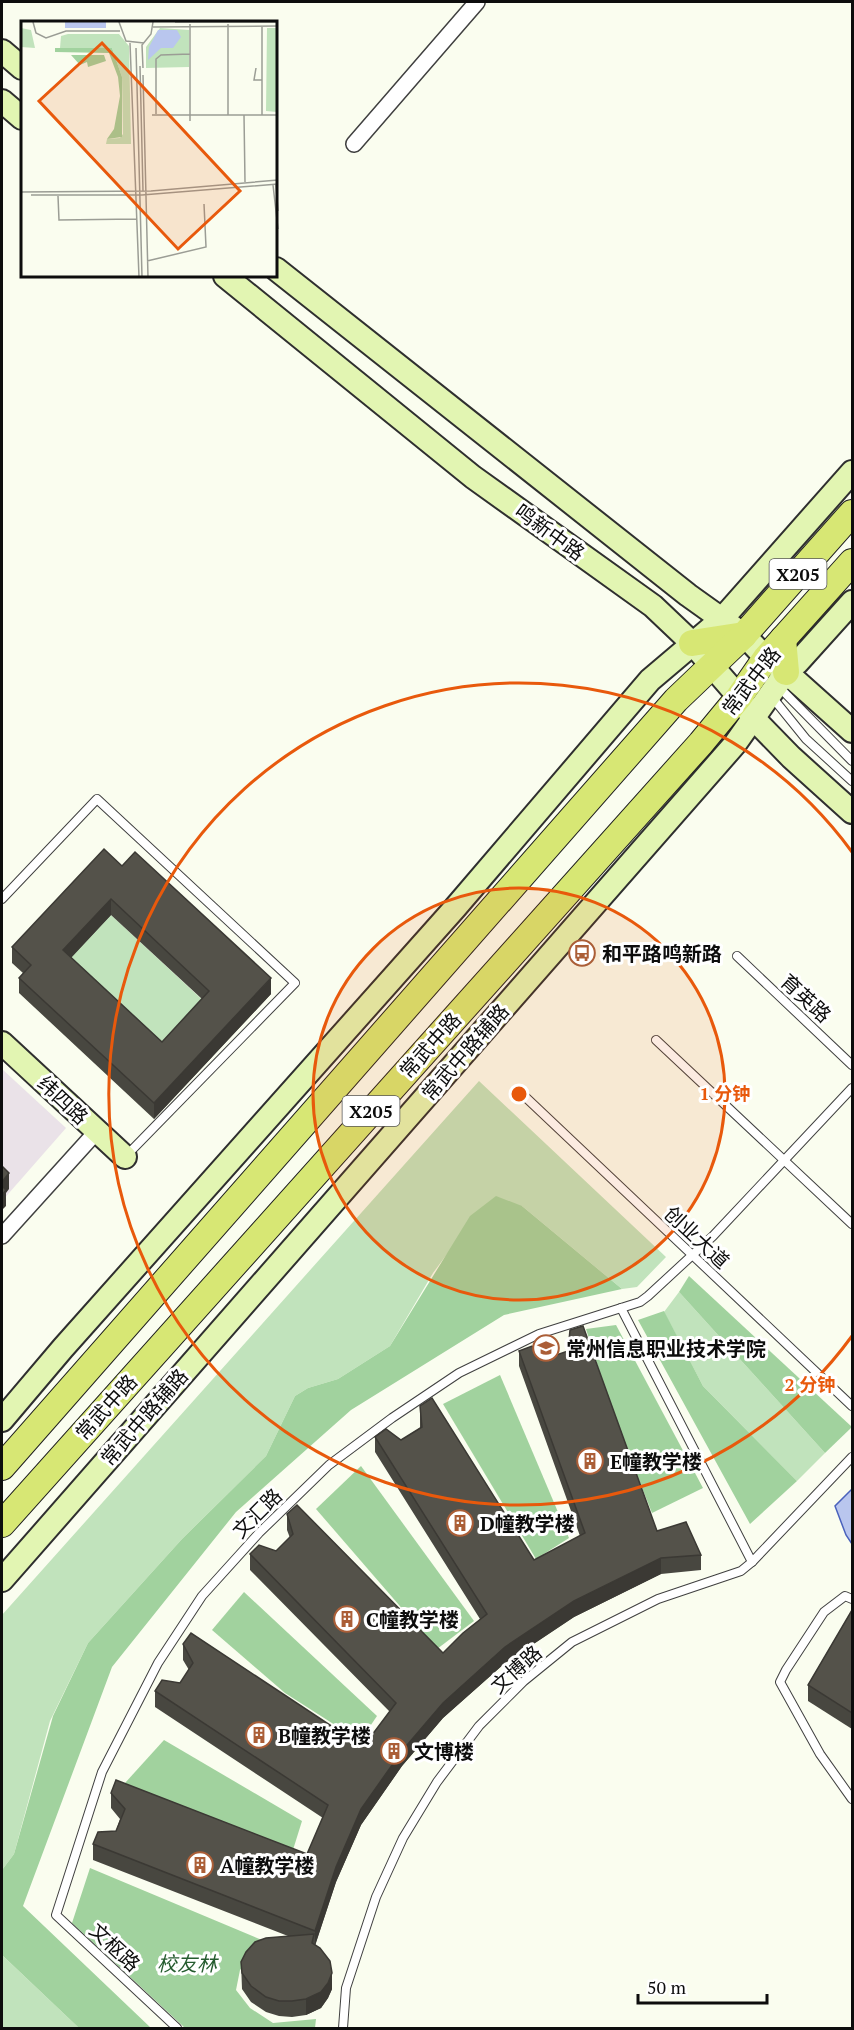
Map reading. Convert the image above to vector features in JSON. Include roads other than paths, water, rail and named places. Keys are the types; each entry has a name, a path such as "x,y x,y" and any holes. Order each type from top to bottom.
{"main road":[{"name":"常武中路","path":"2,1467 676,700 744,635 852,513"},
{"name":"常武中路","path":"2,1524 701,742 746,708 852,562"},
{"path":"692,643 744,635"}],"street":[{"path":"354,144 477,2"},
{"path":"2,51 21,67"},
{"path":"2,102 21,117"},
{"name":"鸣新中路","path":"278,271 688,595 744,635 771,673 852,730"},
{"name":"鸣新中路","path":"227,278 473,477 653,606 692,643 746,708 791,757 852,812"},
{"path":"2,1420 455,908 651,680 722,619 852,472"},
{"path":"771,673 798,662 852,602"},
{"name":"常武中路辅路","path":"2,1580 735,744 746,708"},
{"name":"纬四路","path":"2,1043 125,1157"},
{"path":"2,1236 97,1131"}],"lane":[{"path":"771,673 852,761"},
{"path":"771,673 806,739 852,781"},
{"path":"2,899 98,799 295,983 125,1157"},
{"name":"育英路","path":"737,956 852,1065"},
{"path":"656,1040 852,1224"},
{"name":"文汇路","path":"56,1915 102,1772 158,1663 202,1596 259,1533 329,1465 392,1418 459,1373 539,1334 640,1302 648,1296 693,1256 852,1088"},
{"name":"创业大道","path":"519,1091 852,1406"},
{"path":"621,1308 752,1562"},
{"name":"文博路","path":"343,2028 346,1988 376,1897 404,1838 437,1782 479,1726 524,1681 572,1642 658,1599 741,1571 817,1496 852,1457"},
{"path":"852,1599 845,1596 824,1612 780,1682 820,1754 852,1799"},
{"name":"文枢路","path":"56,1915 177,2028"}],"water":[{"path":"852,1489 852,1544 846,1535 835,1506"}],"place":[{"name":"和平路鸣新路","path":"582,953"},
{"name":"常州信息职业技术学院","path":"546,1348"},
{"name":"E幢教学楼","path":"590,1461"},
{"name":"D幢教学楼","path":"460,1523"},
{"name":"C幢教学楼","path":"347,1619"},
{"name":"B幢教学楼","path":"259,1735"},
{"name":"文博楼","path":"394,1751"},
{"name":"A幢教学楼","path":"200,1865"}],"park label":[{"name":"校友林","path":"187,1963"}]}
